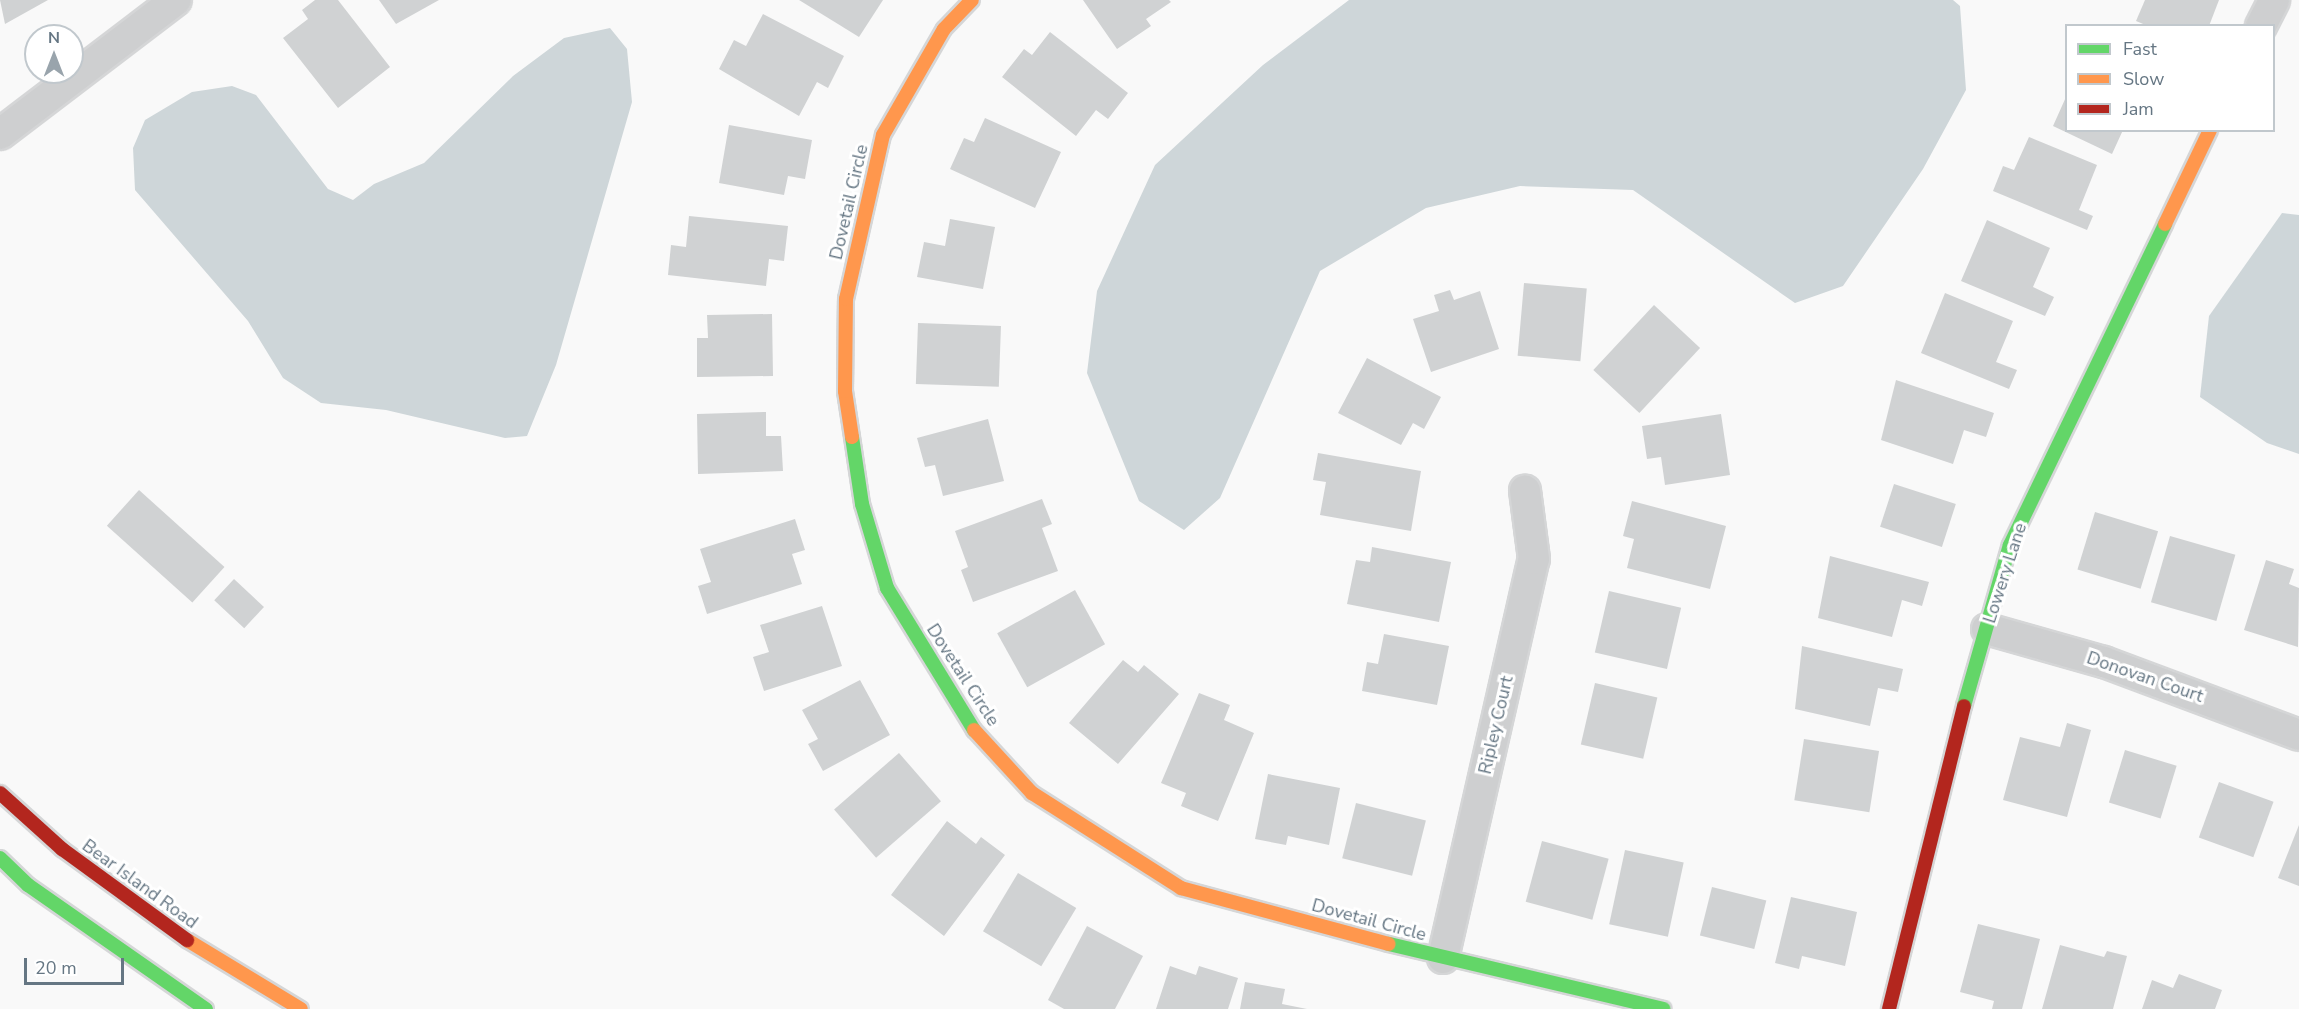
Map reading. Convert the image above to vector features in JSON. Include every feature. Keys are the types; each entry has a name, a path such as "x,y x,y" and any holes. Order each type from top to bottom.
{"street":[{"path":"0,134 176,0"},
{"name":"Dovetail Circle","path":"972,0 944,29 883,135 846,299 845,391 862,504 887,588 969,725 1032,794 1181,888 1443,958 1663,1009"},
{"path":"2262,24 2274,0"},
{"name":"Lowery Lane","path":"1889,1009 1950,754 1988,629 2010,545 2048,459 2209,132"},
{"name":"Ripley Court","path":"1443,958 1534,559 1525,491"},
{"name":"Donovan Court","path":"1988,629 2104,662 2299,735"},
{"name":"Bear Island Road","path":"0,793 62,849 166,928 301,1009"},
{"path":"0,858 28,885 206,1009"}],"shaded area":[{"path":"1349,0 1953,0 1960,6 1966,90 1923,169 1843,286 1795,303 1633,190 1520,186 1426,208 1320,271 1220,498 1184,530 1139,501 1087,373 1097,291 1155,165 1263,65"},
{"path":"610,28 627,49 632,102 556,365 527,436 505,438 386,410 321,403 283,378 248,321 135,190 133,148 145,120 192,92 232,86 256,95 328,189 353,200 374,184 424,163 513,76 564,38"},
{"path":"2282,213 2299,215 2299,454 2267,443 2200,397 2209,316"}],"building":[{"path":"0,0 48,0 5,24"},
{"path":"315,0 338,0 390,67 338,108 283,38 308,19 302,10"},
{"path":"379,0 439,0 396,24"},
{"path":"799,0 883,0 859,37"},
{"path":"1083,0 1169,0 1171,2 1146,19 1151,26 1117,49"},
{"path":"2145,0 2219,0 2210,24 2143,24 2136,21"},
{"path":"763,14 844,56 828,88 817,82 799,116 719,69 734,40 746,46"},
{"path":"1050,32 1128,93 1108,119 1096,110 1076,136 1002,77 1024,49 1032,55"},
{"path":"2065,99 2065,132 2053,126"},
{"path":"985,118 1061,152 1035,208 950,169 964,138 974,142"},
{"path":"729,125 812,140 805,179 788,176 784,195 719,183"},
{"path":"2066,132 2122,132 2112,154"},
{"path":"2029,137 2097,165 2079,210 2093,216 2087,230 1993,191 2003,166 2014,170"},
{"path":"689,216 788,226 784,261 769,259 766,286 668,275 671,245 686,247"},
{"path":"950,219 995,227 983,289 917,277 924,242 945,246"},
{"path":"1987,220 2050,248 2033,287 2054,297 2045,316 1961,281"},
{"path":"1524,283 1587,288 1580,361 1518,356"},
{"path":"1450,290 1454,300 1480,291 1499,349 1431,372 1413,319 1439,311 1434,295"},
{"path":"1945,293 2013,321 1996,362 2017,370 2009,389 1921,353"},
{"path":"1654,305 1700,348 1639,413 1593,370"},
{"path":"772,314 773,376 697,377 697,338 708,338 707,315"},
{"path":"918,323 1001,326 999,387 916,384"},
{"path":"1367,358 1441,397 1424,429 1413,423 1401,445 1338,413"},
{"path":"1896,380 1994,413 1986,437 1964,430 1953,464 1881,440"},
{"path":"766,412 766,436 781,436 783,471 698,474 697,414"},
{"path":"1721,414 1730,475 1665,485 1661,457 1647,459 1642,426"},
{"path":"988,419 1004,481 943,496 935,465 925,467 917,438"},
{"path":"1318,453 1421,471 1411,531 1320,515 1326,482 1313,480"},
{"path":"1894,484 1956,504 1942,547 1880,527"},
{"path":"139,490 224,567 192,603 107,526"},
{"path":"1042,499 1052,524 1042,528 1058,571 973,602 961,570 968,567 955,531"},
{"path":"1632,501 1726,526 1710,589 1627,568 1634,539 1623,536"},
{"path":"2095,512 2158,531 2141,589 2077,569"},
{"path":"795,519 805,550 792,554 802,584 707,614 698,586 711,582 700,549"},
{"path":"2170,536 2235,555 2216,621 2151,602"},
{"path":"1372,547 1451,562 1439,622 1347,604 1356,560 1370,562"},
{"path":"1830,556 1929,582 1922,606 1902,600 1892,637 1818,618"},
{"path":"2266,560 2294,569 2289,584 2299,588 2298,647 2244,630"},
{"path":"234,579 264,607 244,628 214,600"},
{"path":"1075,590 1105,644 1027,687 997,633"},
{"path":"1609,591 1681,608 1667,669 1595,652"},
{"path":"822,606 842,666 764,691 753,657 769,652 760,625"},
{"path":"1384,634 1449,646 1437,705 1362,691 1367,662 1378,664"},
{"path":"1802,646 1903,669 1898,692 1878,688 1870,726 1795,709"},
{"path":"1123,660 1138,672 1144,665 1179,694 1118,764 1069,723"},
{"path":"860,680 890,735 823,771 808,744 818,739 802,710"},
{"path":"1595,683 1657,697 1643,759 1581,744"},
{"path":"1199,693 1230,705 1224,720 1254,733 1218,821 1181,806 1186,793 1161,783"},
{"path":"2067,723 2091,730 2067,817 2003,800 2020,737 2060,747"},
{"path":"1804,739 1879,751 1869,812 1794,800"},
{"path":"2125,750 2177,766 2161,818 2109,803"},
{"path":"899,753 941,801 876,858 834,809"},
{"path":"1268,774 1340,788 1329,845 1288,836 1286,845 1255,839"},
{"path":"2219,782 2274,802 2253,857 2199,837"},
{"path":"1356,803 1426,820 1412,876 1342,858"},
{"path":"947,821 976,844 981,837 1005,855 944,936 891,895"},
{"path":"2299,825 2299,886 2278,878"},
{"path":"1542,841 1609,859 1592,920 1526,902"},
{"path":"1625,850 1684,862 1668,937 1609,924"},
{"path":"1018,873 1076,908 1041,966 983,931"},
{"path":"1712,887 1766,901 1754,949 1700,936"},
{"path":"1791,897 1857,912 1845,966 1802,956 1799,969 1775,963"},
{"path":"1978,924 2040,939 2022,1009 1992,1009 1994,1001 1960,992"},
{"path":"1087,926 1143,956 1115,1009 1064,1009 1048,1000"},
{"path":"2060,945 2104,957 2107,951 2127,956 2113,1009 2042,1009"},
{"path":"1170,966 1196,975 1199,966 1238,978 1228,1009 1156,1009"},
{"path":"2179,974 2222,990 2215,1009 2142,1009 2152,980 2173,988"},
{"path":"1245,982 1285,989 1282,1004 1307,1009 1240,1009"}],"traffic: fast":[{"path":"1964,706 2010,545 2165,224"},
{"path":"852,437 862,504 887,588 974,730"},
{"path":"0,858 28,885 206,1009"},
{"path":"1389,944 1663,1009"}],"traffic: slow":[{"path":"852,437 845,391 846,299 883,135 944,29 972,0"},
{"path":"2165,224 2209,132"},
{"path":"974,730 1032,793 1181,888 1389,944"},
{"path":"187,940 301,1009"}],"traffic: jam":[{"path":"1889,1009 1964,706"},
{"path":"0,793 62,849 187,940"}]}
